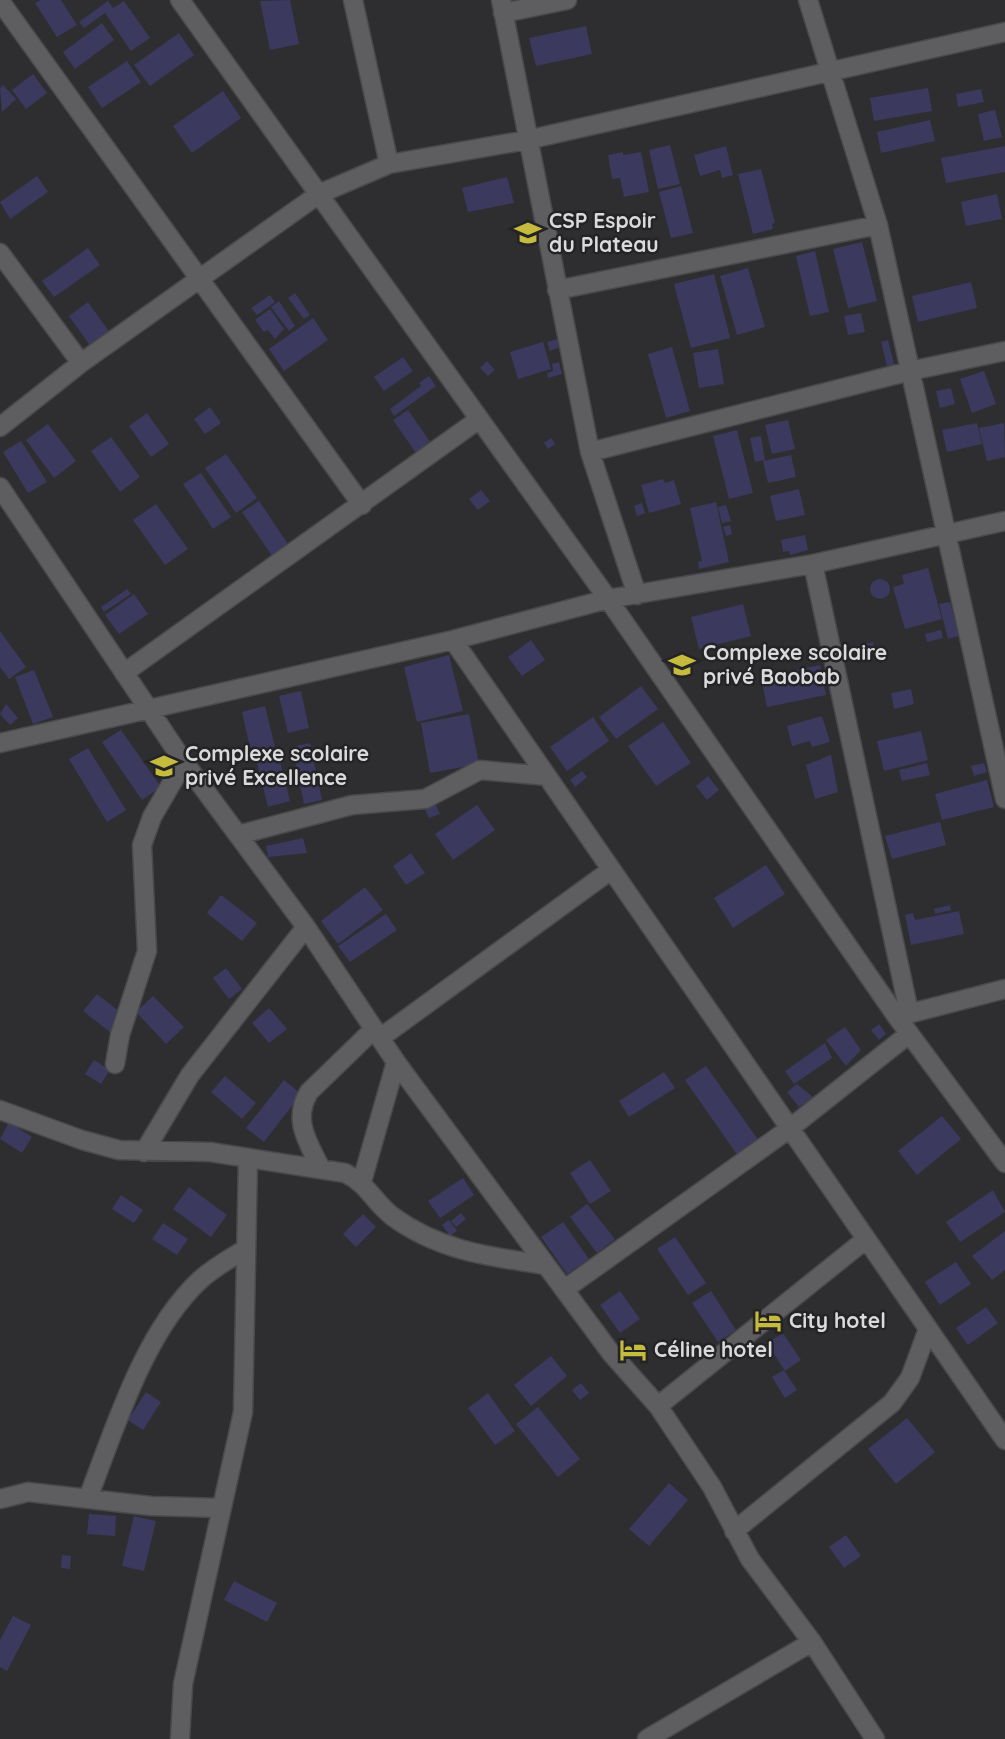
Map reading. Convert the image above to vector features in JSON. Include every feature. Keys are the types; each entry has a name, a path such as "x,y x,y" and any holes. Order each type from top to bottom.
{"street":[{"path":"180,0 903,1015"},
{"path":"353,0 389,164"},
{"path":"567,0 502,7 590,452 637,595"},
{"path":"808,0 833,73 878,225 1005,799"},
{"path":"0,1 362,505"},
{"path":"0,426 81,363 319,194 389,164 527,140 746,88 833,73 1005,32"},
{"path":"557,290 878,225"},
{"path":"0,253 81,363"},
{"path":"590,452 910,371 1005,351"},
{"path":"124,673 478,421"},
{"path":"0,487 124,673 150,707 184,762 306,928 396,1062 611,1353 658,1406 712,1487 750,1559 812,1642 875,1739"},
{"path":"0,743 453,640 608,599 813,565 1005,521"},
{"path":"813,565 909,1034 1005,1163"},
{"path":"453,640 1005,1440"},
{"path":"115,1064 120,1035 146,951 142,845 152,817 184,762"},
{"path":"238,835 352,805 425,799 480,770 547,776"},
{"path":"321,1169 303,1132 300,1118 303,1102 309,1092 377,1034 611,870"},
{"path":"144,1152 190,1075 306,928"},
{"path":"903,1015 1005,989"},
{"path":"565,1289 789,1129 909,1034"},
{"path":"362,1181 396,1062"},
{"path":"0,1110 82,1140 119,1150 210,1152 345,1173 362,1181 390,1214 421,1234 455,1250 546,1265"},
{"path":"180,1739 183,1684 243,1412 244,1250 248,1158"},
{"path":"658,1406 865,1240"},
{"path":"88,1498 128,1398 170,1316 200,1280 244,1250"},
{"path":"734,1531 892,1403 910,1378 928,1329"},
{"path":"0,1499 28,1492 151,1506 220,1508"},
{"path":"647,1739 812,1642"}],"building":[{"path":"41,0 61,0 77,25 57,37 35,3"},
{"path":"290,0 299,44 270,50 260,1"},
{"path":"108,1 113,8 124,1 150,38 131,51 105,13 84,28 79,22"},
{"path":"102,23 114,40 75,69 63,52"},
{"path":"586,26 592,54 536,66 529,38"},
{"path":"179,33 194,55 150,86 134,65"},
{"path":"127,61 141,82 102,108 88,87"},
{"path":"33,74 47,93 26,109 12,90"},
{"path":"3,85 16,99 2,112 0,88"},
{"path":"928,88 932,111 874,121 870,98"},
{"path":"981,89 984,102 958,107 956,94"},
{"path":"223,91 241,118 192,153 173,126"},
{"path":"995,110 1002,137 984,141 978,114"},
{"path":"930,120 935,141 881,153 877,132"},
{"path":"670,145 680,184 658,189 649,150"},
{"path":"726,146 733,175 722,178 720,170 700,176 694,155"},
{"path":"1005,146 1005,172 946,183 941,158"},
{"path":"623,152 623,155 641,152 649,192 624,197 620,178 612,179 608,155"},
{"path":"761,169 775,223 772,224 773,229 753,234 738,174"},
{"path":"37,176 48,192 10,219 0,202"},
{"path":"507,177 514,203 468,212 462,188"},
{"path":"681,186 693,233 671,238 659,192"},
{"path":"997,194 1002,219 966,226 961,202"},
{"path":"862,242 877,301 848,308 833,249"},
{"path":"88,248 100,265 54,297 42,281"},
{"path":"815,251 829,312 810,316 796,256"},
{"path":"748,268 765,327 737,335 720,276"},
{"path":"714,274 730,338 691,348 674,284"},
{"path":"971,282 977,308 918,322 912,296"},
{"path":"295,293 310,315 304,319 288,298"},
{"path":"270,295 275,302 257,315 251,308"},
{"path":"279,301 295,326 289,331 271,307"},
{"path":"88,302 110,333 91,347 69,316"},
{"path":"270,309 284,329 275,339 268,330 264,332 255,320"},
{"path":"861,313 865,332 848,335 844,316"},
{"path":"313,318 328,340 284,371 269,349"},
{"path":"558,339 560,347 550,351 547,342"},
{"path":"888,340 894,364 887,366 881,342"},
{"path":"543,342 551,369 518,379 510,352"},
{"path":"672,347 690,411 666,418 648,354"},
{"path":"718,349 724,384 699,388 693,353"},
{"path":"403,357 413,371 384,391 374,377"},
{"path":"487,361 495,370 488,376 480,368"},
{"path":"559,362 562,374 548,378 547,373 553,371 552,364"},
{"path":"984,371 996,404 972,413 960,379"},
{"path":"429,376 436,386 394,416 390,409 421,386 419,383"},
{"path":"951,388 955,404 940,408 936,391"},
{"path":"210,407 221,423 205,434 194,419"},
{"path":"408,410 431,443 416,453 393,420"},
{"path":"147,413 169,444 151,457 129,426"},
{"path":"788,420 795,449 772,454 765,425"},
{"path":"977,423 982,444 947,452 942,430"},
{"path":"1004,423 1005,457 987,461 979,428"},
{"path":"48,424 76,461 54,478 26,440"},
{"path":"737,430 753,493 729,499 713,436"},
{"path":"761,436 765,460 755,462 750,438"},
{"path":"111,437 140,477 120,492 91,451"},
{"path":"551,438 555,444 548,449 544,443"},
{"path":"21,441 47,482 28,493 3,452"},
{"path":"226,454 257,498 236,513 205,468"},
{"path":"791,455 796,477 768,483 763,461"},
{"path":"201,473 231,517 213,529 183,484"},
{"path":"663,479 665,483 674,480 681,504 649,513 641,485"},
{"path":"799,489 805,515 776,521 770,496"},
{"path":"481,490 490,501 478,510 469,499"},
{"path":"259,501 288,544 272,556 242,512"},
{"path":"716,502 729,562 699,569 698,562 702,561 690,508"},
{"path":"642,503 645,513 637,516 634,506"},
{"path":"156,504 188,549 165,565 133,520"},
{"path":"726,505 731,521 722,523 718,507"},
{"path":"730,525 732,534 726,536 723,527"},
{"path":"805,535 808,550 790,555 789,551 783,552 781,540"},
{"path":"928,568 942,619 905,629 893,587 904,584 902,575"},
{"path":"876,579 884,579 890,589 884,599 876,599 870,593 870,585"},
{"path":"127,589 131,594 104,612 101,607"},
{"path":"134,594 148,614 119,634 105,615"},
{"path":"950,602 959,636 948,639 939,604"},
{"path":"743,604 751,636 699,649 691,617"},
{"path":"941,630 943,638 927,642 925,634"},
{"path":"0,631 26,667 9,679 0,667"},
{"path":"531,640 545,660 522,676 508,657"},
{"path":"873,642 876,654 858,658 855,646"},
{"path":"851,648 853,658 848,659 846,649"},
{"path":"449,655 463,711 417,722 404,667"},
{"path":"820,665 826,695 767,707 761,677"},
{"path":"34,670 53,717 33,724 15,677"},
{"path":"641,686 658,709 616,739 599,717"},
{"path":"911,689 914,704 894,709 891,693"},
{"path":"301,691 309,728 288,733 279,696"},
{"path":"6,704 18,718 10,725 0,714"},
{"path":"265,706 275,747 251,752 242,712"},
{"path":"469,714 479,764 430,773 421,723"},
{"path":"822,716 830,742 812,747 810,741 792,746 787,726"},
{"path":"593,717 609,741 567,771 550,747"},
{"path":"663,722 691,763 656,786 628,746"},
{"path":"121,730 161,787 142,800 102,742"},
{"path":"921,731 928,760 884,771 877,741"},
{"path":"310,743 322,800 304,804 292,747"},
{"path":"88,748 126,810 107,822 69,759"},
{"path":"831,755 838,792 815,799 806,765"},
{"path":"279,757 290,801 268,807 257,763"},
{"path":"927,763 930,775 902,781 899,770"},
{"path":"984,763 987,772 974,776 971,766"},
{"path":"582,771 587,777 575,787 570,780"},
{"path":"708,776 719,790 707,800 696,786"},
{"path":"987,780 994,807 942,820 935,794"},
{"path":"436,805 440,814 429,818 425,809"},
{"path":"477,805 495,830 453,860 435,834"},
{"path":"940,822 946,845 892,859 885,836"},
{"path":"303,838 307,853 268,857 266,846"},
{"path":"411,853 425,873 406,885 393,866"},
{"path":"766,865 785,894 733,928 714,898"},
{"path":"365,887 383,910 338,944 321,921"},
{"path":"221,895 257,923 242,941 207,913"},
{"path":"950,905 951,910 935,914 934,909"},
{"path":"959,911 964,934 911,945 905,915 913,913 915,920"},
{"path":"386,914 397,930 350,962 338,946"},
{"path":"226,968 242,989 229,999 213,978"},
{"path":"97,994 125,1016 111,1033 83,1011"},
{"path":"153,996 184,1027 166,1044 136,1012"},
{"path":"269,1008 287,1029 269,1043 252,1023"},
{"path":"879,1024 886,1034 879,1040 871,1030"},
{"path":"845,1027 861,1050 846,1066 826,1040"},
{"path":"825,1043 832,1058 794,1084 785,1071"},
{"path":"94,1060 110,1070 101,1084 85,1074"},
{"path":"706,1066 759,1141 738,1156 685,1080"},
{"path":"664,1072 675,1088 629,1117 619,1101"},
{"path":"225,1076 256,1103 242,1119 211,1092"},
{"path":"284,1080 301,1094 264,1142 246,1128"},
{"path":"797,1084 813,1097 799,1107 787,1092"},
{"path":"942,1116 961,1139 917,1175 898,1151"},
{"path":"9,1122 32,1137 22,1153 0,1139"},
{"path":"590,1160 611,1191 590,1204 570,1173"},
{"path":"463,1178 474,1195 440,1218 428,1201"},
{"path":"189,1187 227,1215 211,1237 173,1209"},
{"path":"993,1190 1005,1212 960,1242 946,1222"},
{"path":"121,1195 143,1210 134,1223 112,1209"},
{"path":"587,1204 615,1239 597,1253 570,1217"},
{"path":"461,1213 466,1219 456,1227 451,1221"},
{"path":"363,1214 376,1227 356,1247 343,1234"},
{"path":"449,1220 457,1231 450,1236 442,1225"},
{"path":"563,1222 589,1259 567,1274 541,1237"},
{"path":"163,1223 188,1239 177,1255 152,1239"},
{"path":"1005,1231 1005,1270 992,1280 972,1256"},
{"path":"675,1237 706,1283 688,1295 657,1249"},
{"path":"956,1262 971,1284 940,1305 925,1282"},
{"path":"620,1291 640,1319 620,1333 600,1305"},
{"path":"711,1291 736,1330 718,1342 692,1303"},
{"path":"986,1307 998,1323 968,1345 956,1328"},
{"path":"783,1333 801,1360 785,1371 767,1343"},
{"path":"551,1356 567,1376 531,1406 514,1385"},
{"path":"784,1370 797,1390 785,1398 772,1377"},
{"path":"581,1383 589,1393 580,1400 572,1390"},
{"path":"146,1392 161,1402 143,1430 128,1420"},
{"path":"488,1393 515,1431 495,1445 468,1408"},
{"path":"538,1407 580,1459 558,1477 516,1424"},
{"path":"907,1418 935,1452 896,1484 868,1449"},
{"path":"669,1483 688,1500 649,1546 629,1529"},
{"path":"89,1514 116,1516 115,1536 87,1534"},
{"path":"134,1516 156,1521 144,1571 122,1566"},
{"path":"846,1535 861,1556 844,1568 829,1547"},
{"path":"62,1555 71,1556 70,1569 61,1568"},
{"path":"234,1581 277,1603 267,1622 224,1600"},
{"path":"13,1616 31,1625 7,1671 0,1667 0,1640"}],"place":[{"name":"CSP Espoir du Plateau","path":"528,233"},
{"name":"Complexe scolaire privé Baobab","path":"682,665"},
{"name":"Complexe scolaire privé Excellence","path":"164,766"},
{"name":"City hotel","path":"768,1321"},
{"name":"Céline hotel","path":"633,1350"}]}
